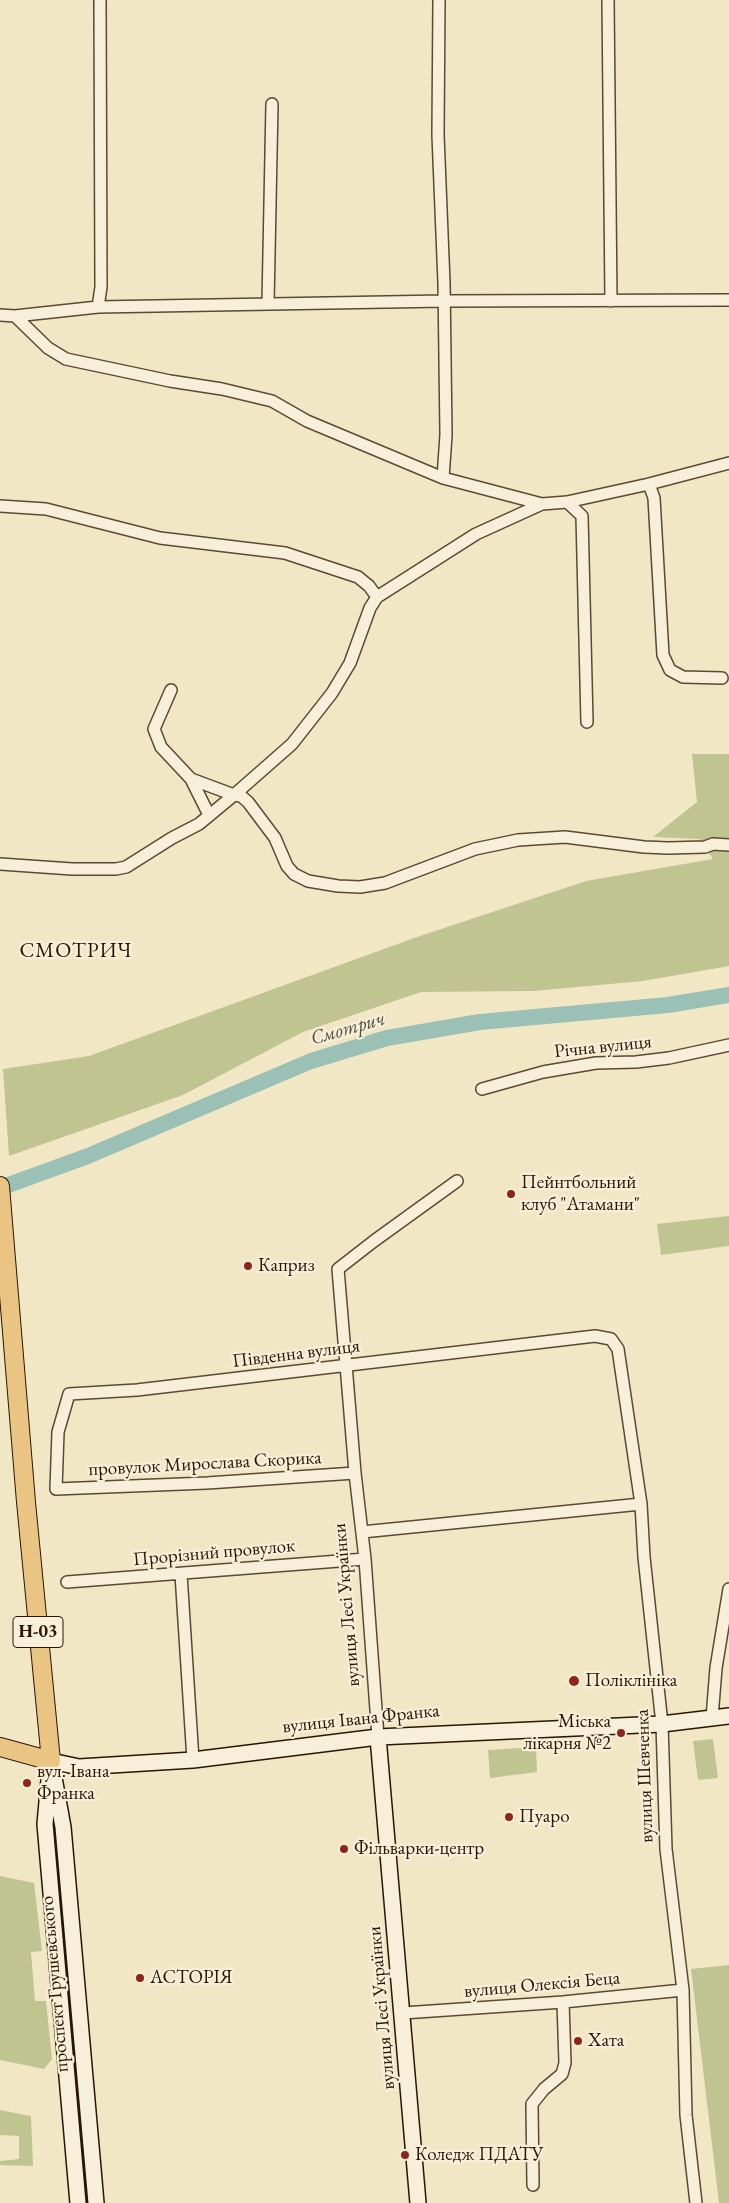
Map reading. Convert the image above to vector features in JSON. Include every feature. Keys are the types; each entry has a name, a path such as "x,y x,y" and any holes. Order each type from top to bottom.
{"main road":[{"name":"проспект Грушевського","path":"0,1186 26,1502 51,1761"},
{"name":"вулиця Івана Франка","path":"0,1747 51,1761"}],"street":[{"path":"98,307 101,288 100,0"},
{"path":"439,0 438,135 444,301 446,435 443,478"},
{"path":"608,0 611,300"},
{"path":"268,303 272,104"},
{"path":"0,315 15,316 98,307 268,303 729,300"},
{"path":"15,316 48,348 66,359 170,381 222,389 272,401 307,421 443,478 542,504 567,502 649,484 729,463"},
{"path":"649,484 654,498 663,655 670,670 683,677 722,678"},
{"path":"567,502 582,516 587,722"},
{"path":"0,864 72,869 116,869 126,867 172,838 199,824 292,744 332,693 350,663 370,608 377,598 476,534 542,504"},
{"path":"0,506 46,509 160,538 285,552 358,577 369,586 377,598"},
{"path":"171,690 154,729 161,747 191,779 209,815"},
{"path":"191,779 245,799 274,838 287,866 294,874 308,881 338,886 360,887 385,883 475,849 518,840 564,838 652,848 691,848 713,844 729,846"},
{"name":"Річна вулиця","path":"482,1089 543,1072 596,1063 636,1062 669,1058 729,1044"},
{"name":"вулиця Лесі Українки","path":"418,2203 378,1736 365,1559 355,1473 338,1270 456,1181"},
{"name":"Південна вулиця","path":"56,1489 58,1432 69,1394 137,1390 595,1336 611,1339 618,1349"},
{"name":"вулиця Шевченка","path":"618,1349 641,1504 644,1557 662,1724 666,1849 683,1990 686,2114 696,2203"},
{"name":"провулок Мирослава Скорика","path":"56,1489 207,1483 355,1473"},
{"path":"362,1532 641,1504"},
{"name":"Прорізний провулок","path":"67,1582 365,1559"},
{"path":"181,1574 192,1760"},
{"path":"712,1718 716,1668 729,1589"},
{"name":"вулиця Івана Франка","path":"51,1761 79,1767 192,1760 378,1736 662,1724 729,1716"},
{"name":"проспект Грушевського","path":"51,1761 45,1824 78,2203"},
{"name":"проспект Грушевського","path":"51,1761 62,1826 96,2203"},
{"name":"вулиця Олексія Беца","path":"403,2013 563,2002 683,1990"},
{"path":"533,2185 532,2104 544,2089 562,2074 565,2063 563,2002"}],"green space":[{"path":"692,754 729,754 729,966 643,981 533,991 421,992 303,1032 183,1095 9,1156 3,1069 89,1056 417,937 586,881 713,859 700,839 653,837 697,802"},
{"path":"729,1216 729,1246 661,1255 657,1224"},
{"path":"713,1739 718,1778 698,1780 693,1741"},
{"path":"536,1747 537,1772 490,1778 488,1750"},
{"path":"0,1876 34,1883 42,1951 31,1952 35,2001 46,2001 52,2059 44,2069 0,2060"},
{"path":"729,1965 729,2203 719,2203 691,1969"},
{"path":"0,2110 31,2116 33,2166 0,2165 0,2161 19,2159 19,2136 0,2135"}],"waterway":[{"name":"Смотрич","path":"0,1188 88,1156 311,1061 387,1038 480,1022 668,1005 729,995"}],"place":[{"name":"Пейнтбольний клуб \"Атамани\"","path":"511,1194"},
{"name":"Каприз","path":"248,1266"},
{"name":"Поліклініка","path":"574,1681"},
{"name":"Міська лікарня №2","path":"621,1733"},
{"name":"вул. Івана Франка","path":"27,1783"},
{"name":"Пуаро","path":"509,1817"},
{"name":"Фільварки-центр","path":"344,1849"},
{"name":"АСТОРІЯ","path":"140,1978"},
{"name":"Хата","path":"578,2041"},
{"name":"Коледж ПДАТУ","path":"405,2155"}],"district":[{"name":"СМОТРИЧ","path":"76,951"}]}
